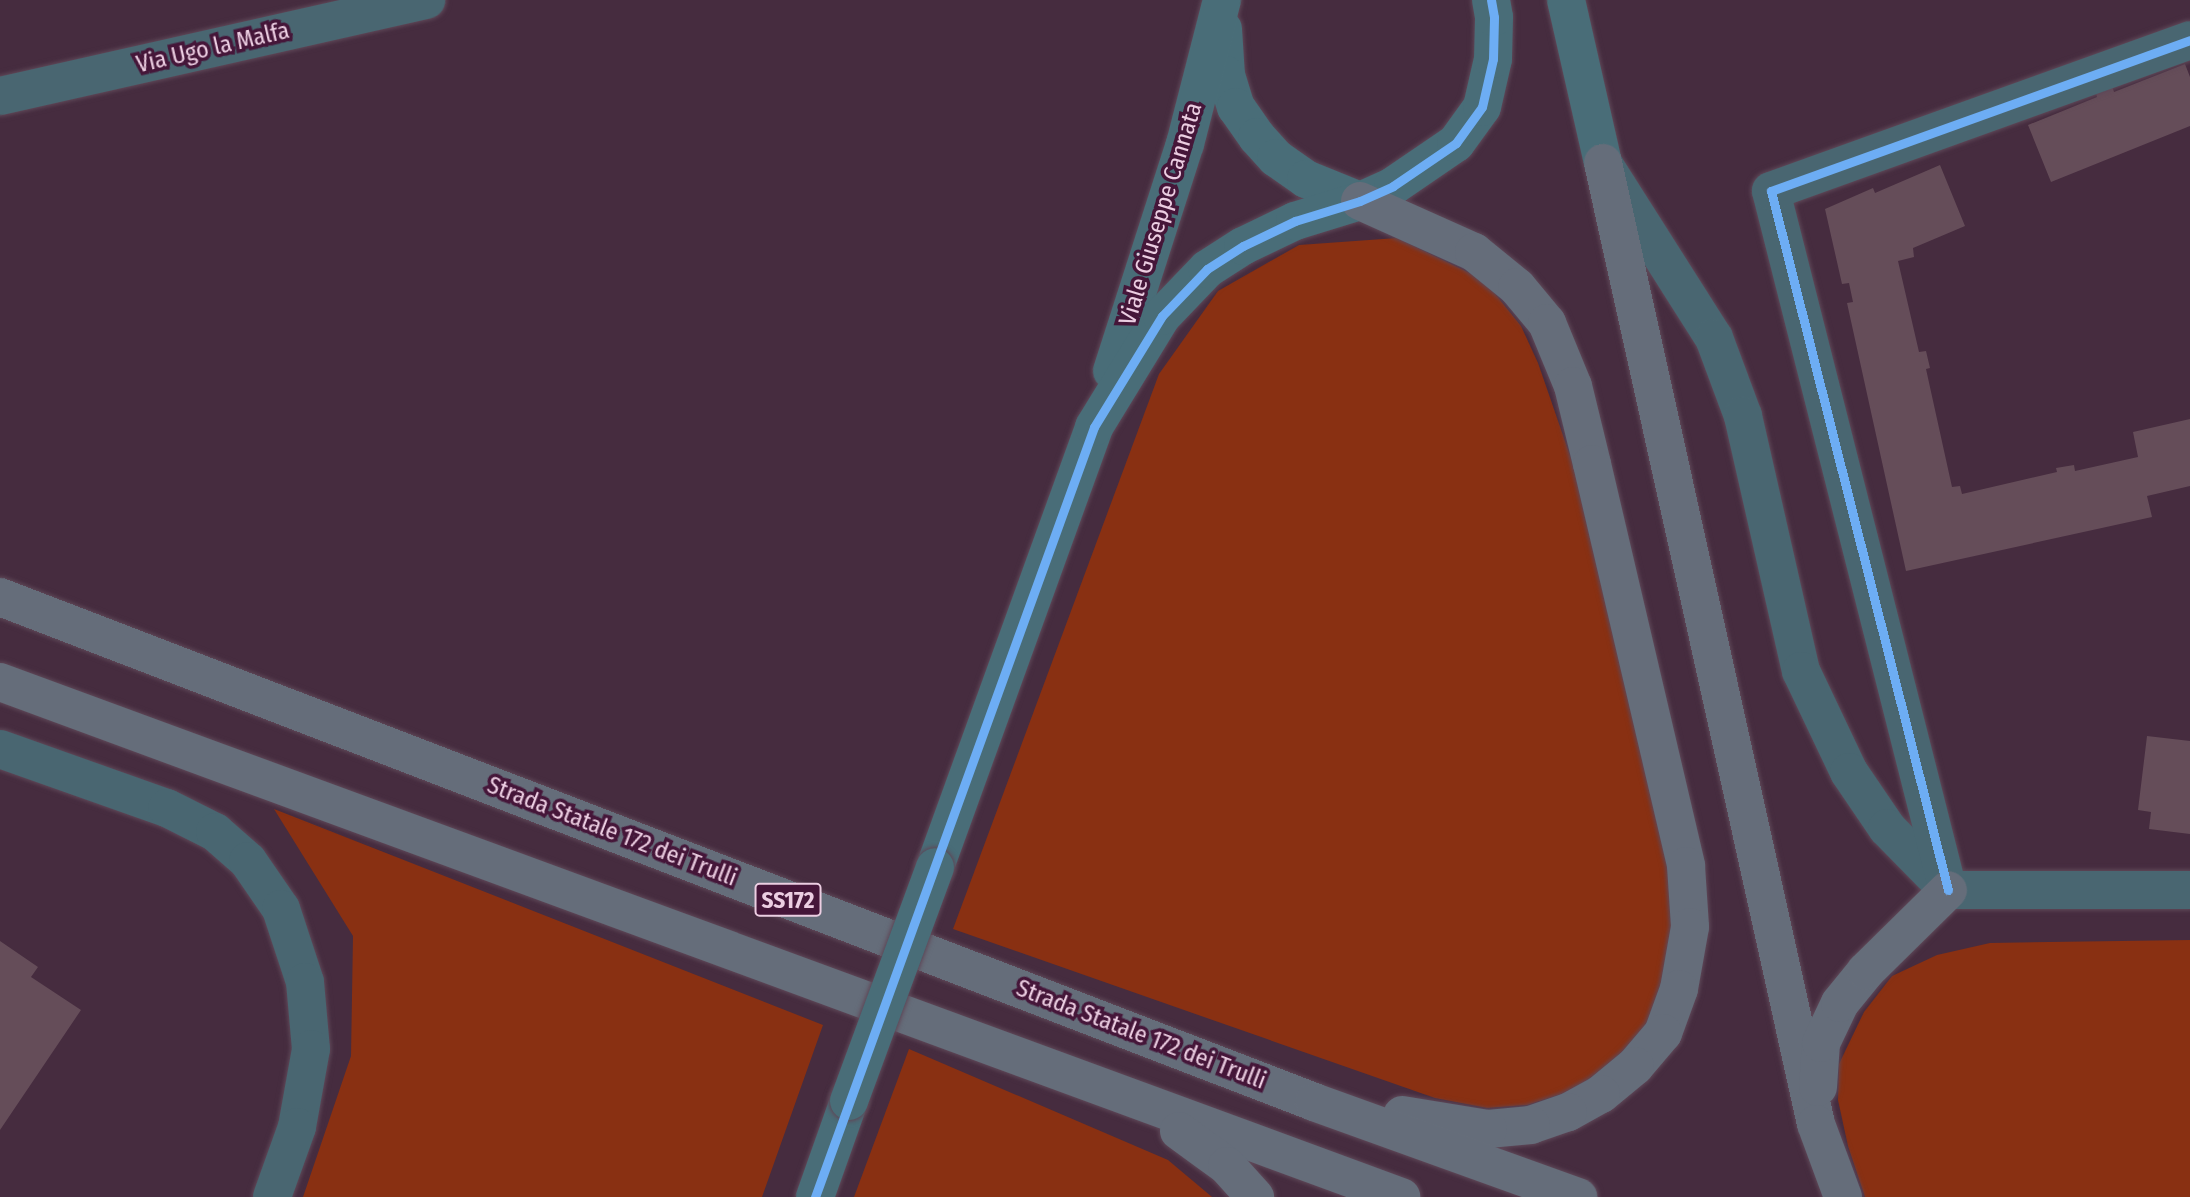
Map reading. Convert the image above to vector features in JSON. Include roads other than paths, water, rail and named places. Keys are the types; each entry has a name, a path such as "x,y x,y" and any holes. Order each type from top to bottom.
{"highway":[{"path":"1603,163 1816,1124 1843,1197"},
{"path":"1314,1102 1488,1129 1531,1125 1568,1112 1601,1094 1635,1066 1663,1033 1679,989 1690,928 1686,866 1592,464 1573,386 1547,323 1517,287 1474,252 1360,201"},
{"name":"Strada Statale 172 dei Trulli","path":"0,597 1314,1102 1578,1197"},
{"path":"0,682 1401,1197"},
{"path":"1816,1124 1821,1043 1840,1003 1866,971 1948,890"},
{"path":"1118,1094 1191,1139 1227,1166 1255,1197"}],"street":[{"name":"Via Ugo la Malfa","path":"0,96 426,0"},
{"path":"1224,0 1226,75 1236,107 1256,137 1276,158 1306,179 1360,201"},
{"name":"Viale Giuseppe Cannata","path":"1094,427 1185,144 1224,0"},
{"path":"815,1197 1094,427 1162,317 1207,268 1243,246 1295,221 1360,201 1393,186 1456,143 1482,107 1493,59 1494,17 1491,0"},
{"path":"1566,0 1603,163 1714,338 1743,416 1801,671 1843,761 1887,828 1948,890 2190,890"},
{"path":"1948,890 1771,191 2190,40"},
{"path":"0,749 167,808 215,832 248,861 281,908 305,982 311,1049 297,1127 272,1197"}]}
